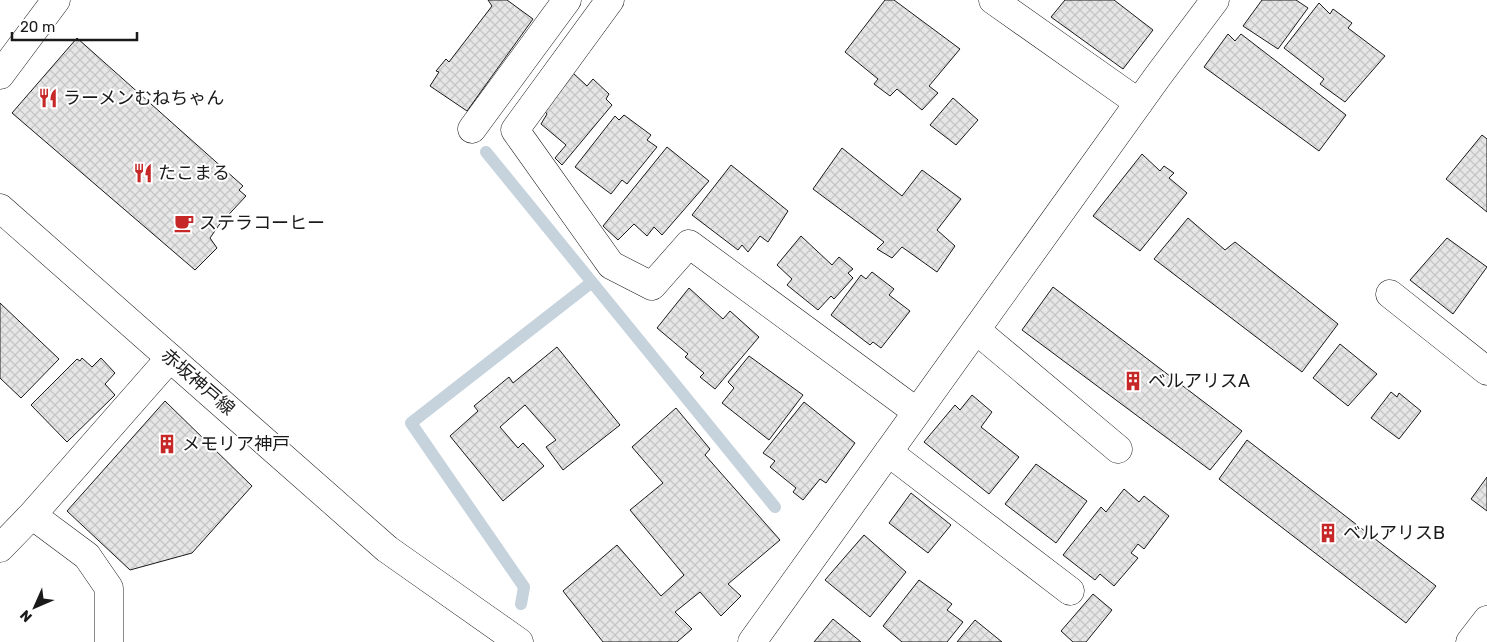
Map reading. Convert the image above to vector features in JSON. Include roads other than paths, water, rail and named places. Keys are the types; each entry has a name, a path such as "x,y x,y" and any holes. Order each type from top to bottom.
{"street":[{"path":"0,75 56,0"},
{"path":"472,129 567,0"},
{"path":"610,0 515,130 611,265 652,286 689,244 917,412"},
{"path":"993,0 1139,103"},
{"path":"752,642 1212,1"},
{"name":"赤坂神戸線","path":"0,208 387,549 519,642"},
{"path":"1390,294 1487,371"},
{"path":"976,330 1118,449"},
{"path":"0,548 32,515 170,358"},
{"path":"888,452 1070,591"},
{"path":"32,515 86,556 109,588 109,642"},
{"path":"1470,642 1487,620"}],"waterway":[{"path":"486,152 775,507"},
{"path":"521,604 524,587 411,423 592,282"}],"place":[{"name":"ラーメンむねちゃん","path":"48,98"},
{"name":"たこまる","path":"143,173"},
{"name":"ステラコーヒー","path":"184,223"},
{"name":"ベルアリスA","path":"1133,381"},
{"name":"メモリア神戸","path":"167,444"},
{"name":"ベルアリスB","path":"1328,533"}]}
